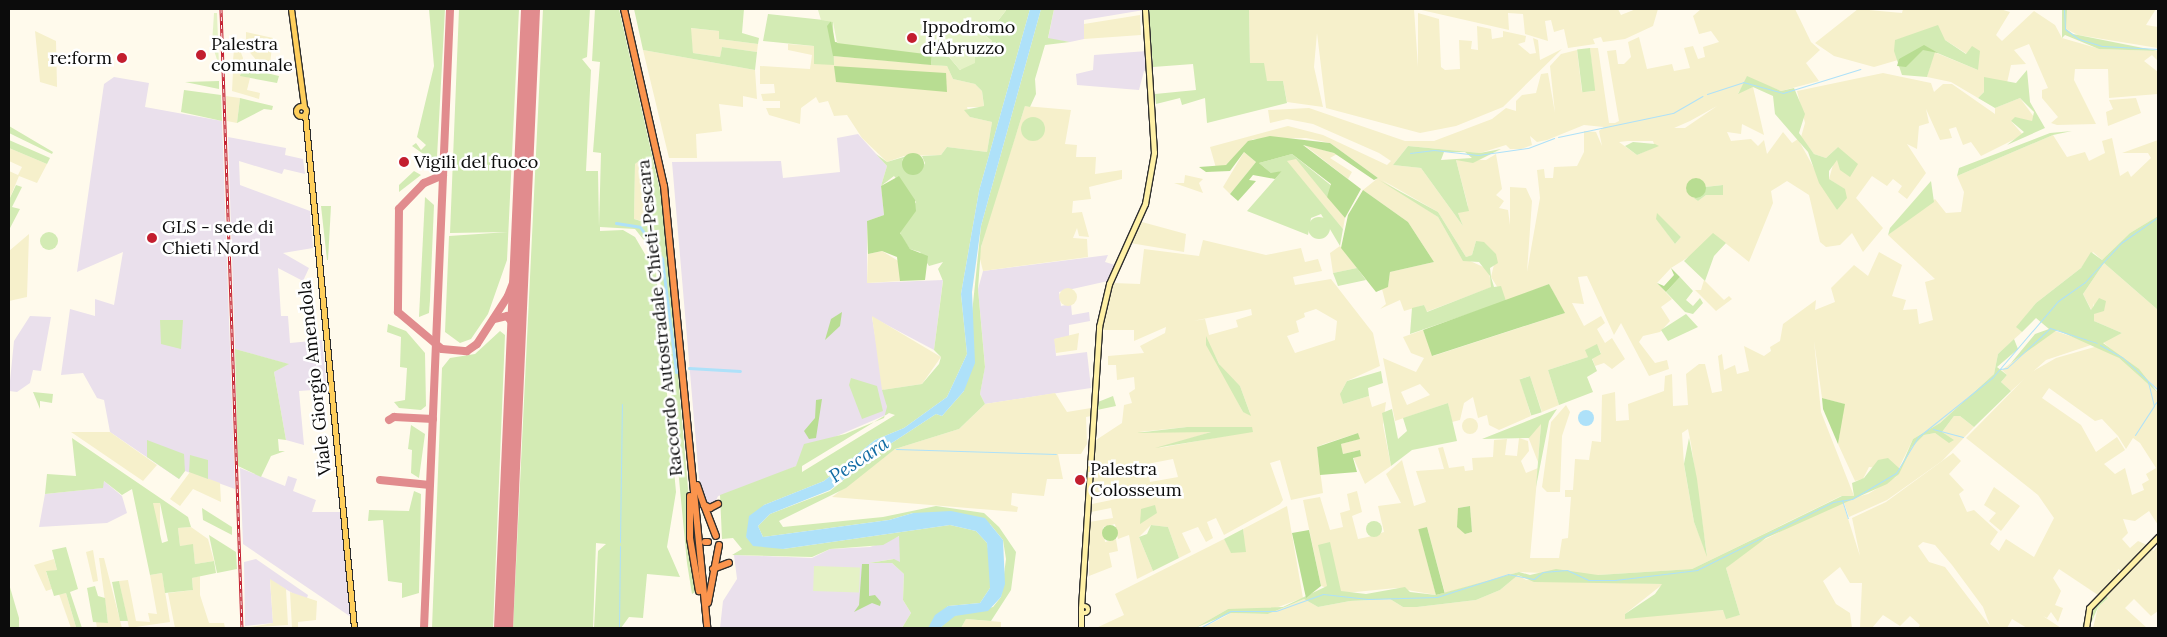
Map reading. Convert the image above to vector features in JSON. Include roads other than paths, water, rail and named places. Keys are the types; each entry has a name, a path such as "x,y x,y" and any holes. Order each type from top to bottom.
{"highway":[{"name":"Raccordo Autostradale Chieti-Pescara","path":"624,9 663,176 706,628"},
{"name":"Raccordo Autostradale Chieti-Pescara","path":"628,9 669,192 710,628"},
{"path":"690,456 693,544 706,628"},
{"path":"697,485 716,536"},
{"path":"704,505 710,508 718,504"},
{"path":"708,603 712,570 719,545"},
{"path":"712,570 718,563 728,563"}],"main road":[{"path":"291,9 302,115"},
{"path":"1096,390 1095,371 1104,300 1145,204 1152,173 1155,115 1145,9"},
{"path":"301,106 302,115"},
{"name":"Viale Giorgio Amendola","path":"302,115 354,628"},
{"path":"1081,626 1096,390 1095,371"},
{"path":"2086,628 2089,608 2158,537"},
{"path":"1081,626 1087,613 1083,608"}],"water":[{"name":"Pescara","path":"1030,9 1041,9 981,226 972,292 975,363 964,391 942,416 936,414 875,454 830,490 770,514 758,526 763,537 889,520 913,513 951,511 985,518 1003,540 1005,584 1001,597 988,611 955,616 940,628 928,628 935,615 948,606 980,603 990,588 987,543 976,531 950,525 783,549 753,546 746,537 749,516 764,505 824,481 875,440 904,428 947,397 967,354 961,294 979,191"},
{"path":"1586,410 1592,412 1594,418 1592,424 1586,426 1580,424 1578,418 1580,412"}],"waterway":[{"path":"2064,9 2065,29 2079,39 2102,46 2158,49"},
{"path":"1707,94 1743,82 1783,93 1860,69"},
{"path":"1558,137 1673,113 1703,96"},
{"path":"1410,153 1434,150 1478,155 1528,148 1554,138"},
{"path":"1200,628 1231,611 1276,611 1323,594 1368,599 1437,597 1508,574 1534,579 1543,572 1567,570 1588,580 1615,580 1697,570 1833,502 1852,499 1896,473 1918,437 1992,378 2058,301 2084,283 2121,243 2158,217"},
{"path":"616,223 640,227 662,259 676,372"},
{"path":"2000,369 2007,368 2050,328 2097,343"},
{"path":"2100,345 2122,357 2158,390"},
{"path":"689,368 740,371"},
{"path":"2135,435 2154,406 2148,382"},
{"path":"2154,405 2158,400"},
{"path":"620,542 622,404"},
{"path":"1933,429 1963,437"},
{"name":"Pescara","path":"896,449 1056,454"},
{"path":"1842,500 1848,518"},
{"path":"619,628 620,546"}],"railway":[{"path":"221,9 242,628"}],"place":[{"name":"Ippodromo d'Abruzzo","path":"912,38"},
{"name":"Palestra comunale","path":"201,55"},
{"name":"re:form","path":"122,58"},
{"name":"Vigili del fuoco","path":"404,162"},
{"name":"GLS - sede di Chieti Nord","path":"152,238"},
{"name":"Palestra Colosseum","path":"1080,480"}]}
